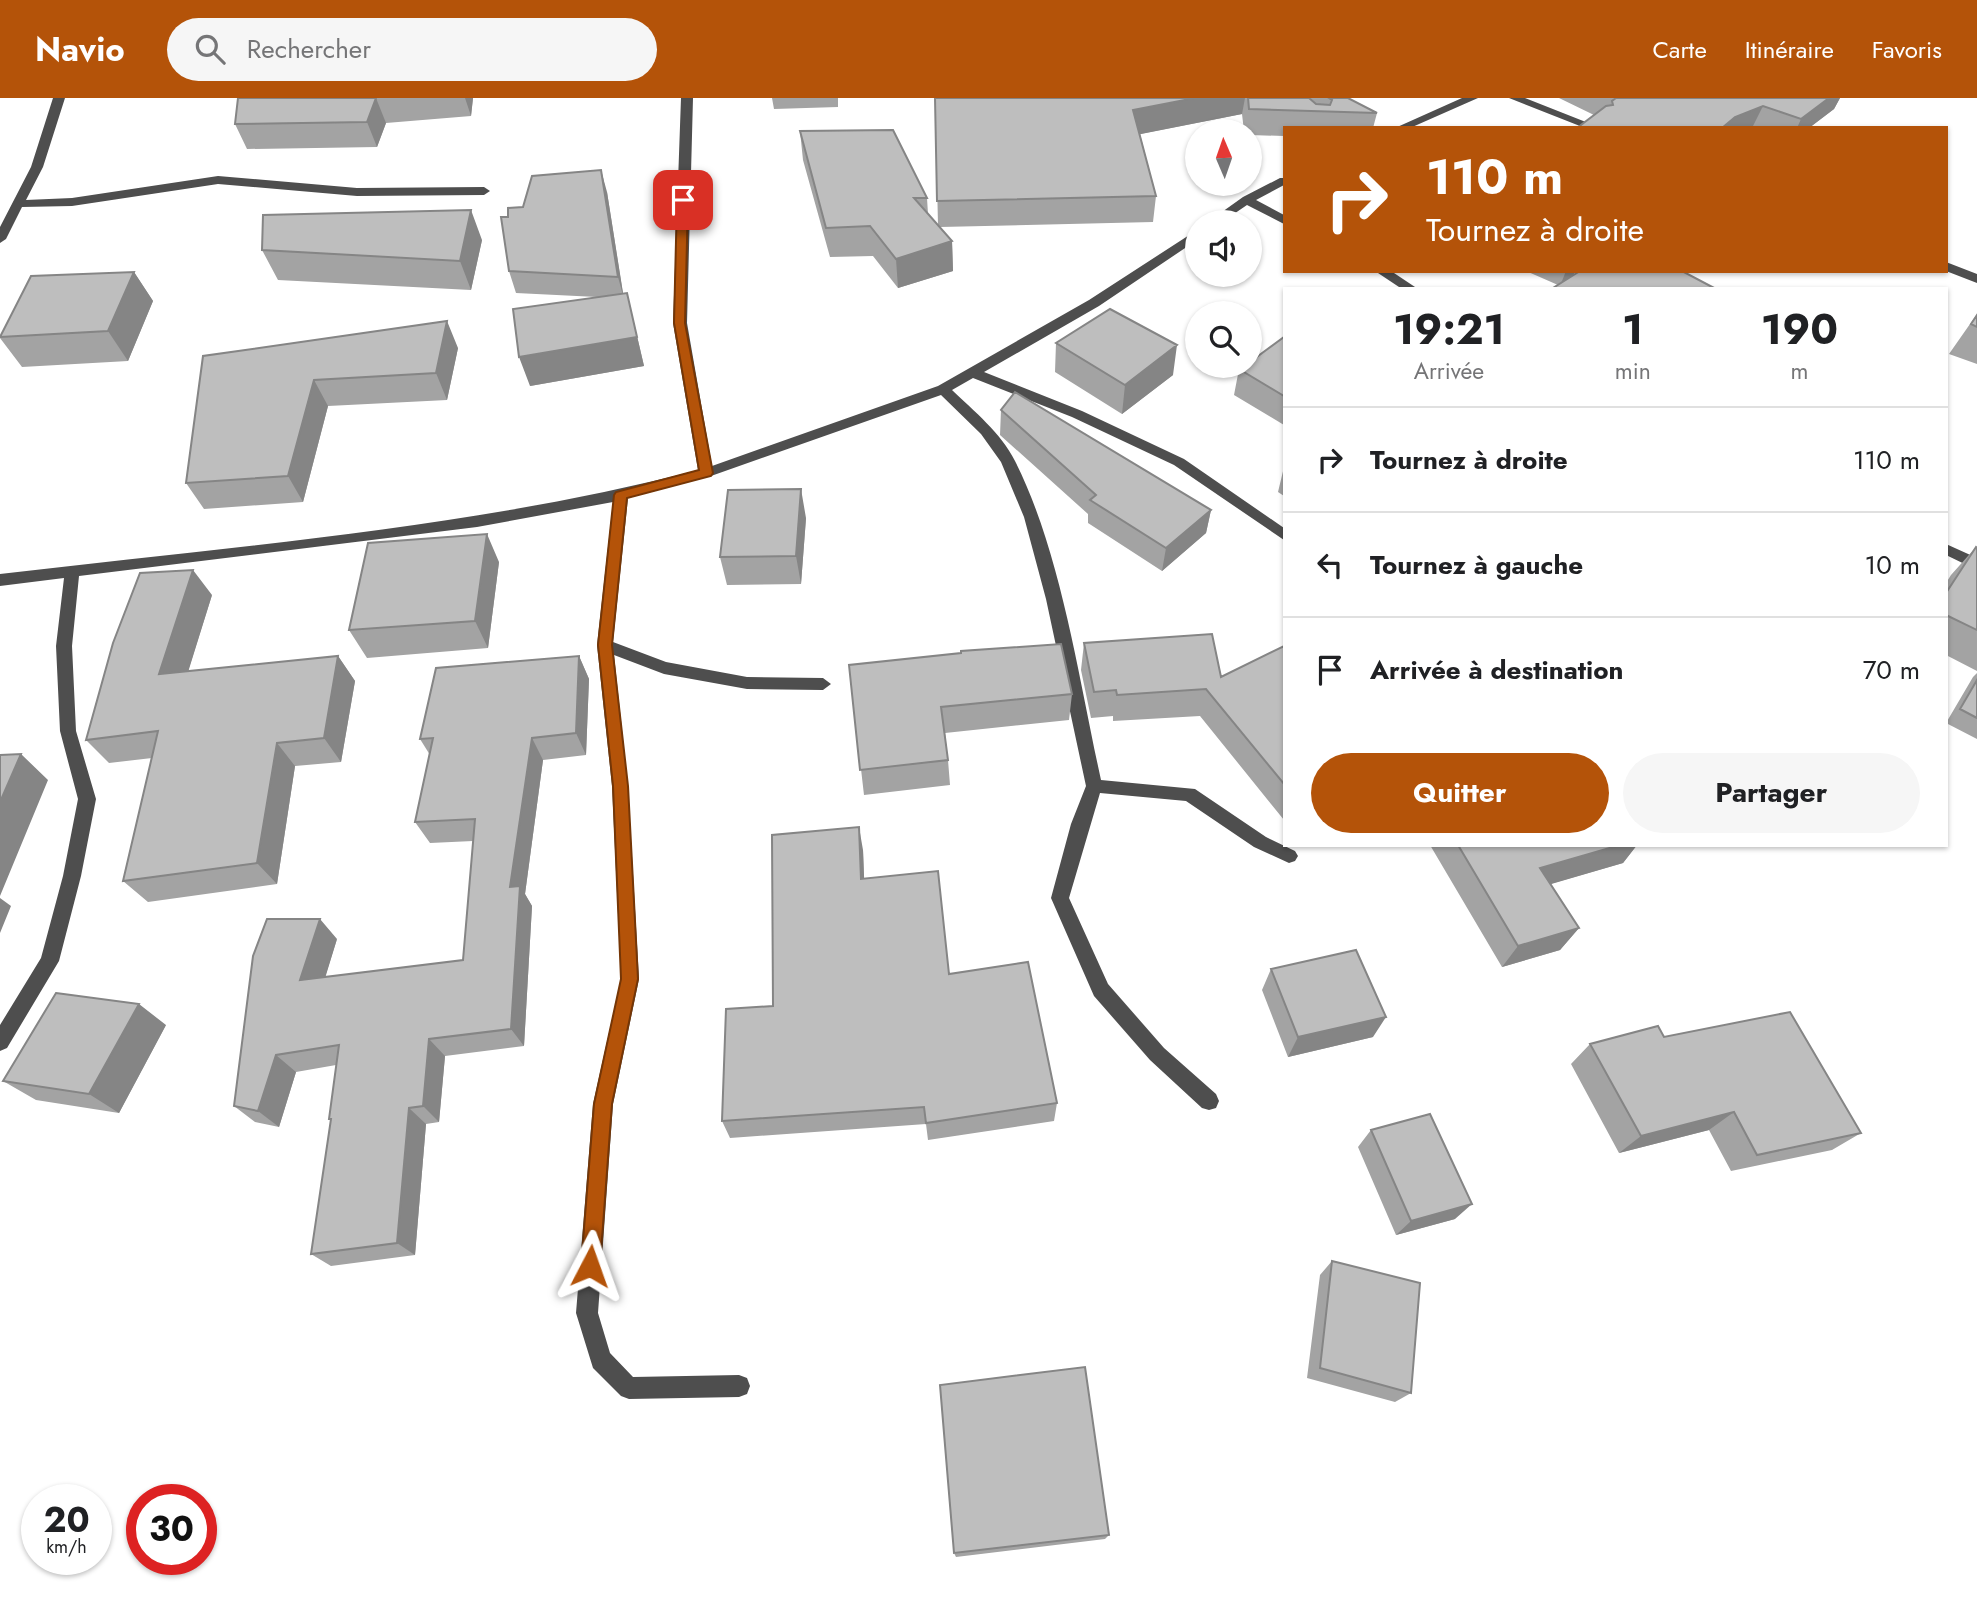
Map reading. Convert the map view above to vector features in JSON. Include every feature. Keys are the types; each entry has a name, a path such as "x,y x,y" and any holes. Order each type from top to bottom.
{"street":[{"path":"0,239 37,167 59,98"},
{"path":"687,98 680,323 706,473"},
{"path":"1405,126 1472,98"},
{"path":"1515,98 1591,126"},
{"path":"17,204 108,198 218,180 358,192 484,191"},
{"path":"1232,210 1283,182"},
{"path":"1247,200 1283,219"},
{"path":"0,580 477,522 621,495 706,473 943,389 1094,303 1185,242"},
{"path":"1948,267 1977,279"},
{"path":"1384,273 1409,287"},
{"path":"972,372 1077,414 1180,462 1283,534"},
{"path":"943,389 986,432 1008,461 1031,517 1054,598 1094,786 1080,824 1060,898 1101,990 1157,1054 1209,1101"},
{"path":"621,495 605,645 620,786 629,979 603,1104 587,1313 601,1360 629,1388 738,1386"},
{"path":"1948,550 1977,564"},
{"path":"0,1042 50,961 72,876 87,799 68,731 64,646 72,571"},
{"path":"605,645 664,668 747,683 822,684"},
{"path":"1094,786 1189,794 1260,842 1289,856"}],"building":[{"path":"238,98 376,98 367,122 235,124"},
{"path":"935,98 1195,98 1133,110 1156,196 937,201"},
{"path":"1248,98 1309,98 1316,104 1330,105 1332,100 1329,98 1348,98 1377,113 1249,109"},
{"path":"1616,98 1829,98 1801,119 1763,106 1735,117 1724,126 1580,126 1606,106 1613,105 1612,101"},
{"path":"893,130 927,198 914,198 952,241 896,259 870,226 826,228 800,131"},
{"path":"601,170 618,277 509,271 501,217 508,217 508,208 523,207 532,176"},
{"path":"471,210 460,261 262,250 263,215"},
{"path":"134,272 108,331 0,337 31,276"},
{"path":"1577,273 1686,273 1712,287 1555,287"},
{"path":"627,293 637,337 519,357 513,309"},
{"path":"1110,309 1177,345 1125,385 1056,343"},
{"path":"1977,315 1977,327 1971,324"},
{"path":"447,321 436,373 314,380 288,476 186,483 203,356"},
{"path":"1283,338 1283,395 1254,378 1262,378 1262,353"},
{"path":"1015,392 1211,510 1166,548 1090,500 1096,495 1001,410"},
{"path":"801,489 796,556 720,557 728,490"},
{"path":"487,534 475,621 349,630 368,543"},
{"path":"1976,547 1977,630 1948,616 1948,590"},
{"path":"193,570 159,674 338,656 324,738 277,743 257,863 123,881 158,731 86,740 113,643 140,573"},
{"path":"1212,634 1221,677 1283,646 1283,783 1206,689 1117,695 1116,690 1094,692 1084,643"},
{"path":"1061,644 1072,694 941,707 948,760 860,770 849,665 961,651"},
{"path":"579,656 576,733 532,738 510,887 520,886 511,1029 429,1039 423,1106 409,1108 397,1243 311,1254 339,1045 276,1055 258,1111 234,1106 253,956 267,919 320,919 300,980 463,960 475,819 415,822 433,738 420,739 436,668"},
{"path":"1977,680 1977,718 1960,709"},
{"path":"21,754 0,802 0,755"},
{"path":"859,827 861,879 938,871 949,974 1028,962 1057,1103 926,1123 924,1107 722,1121 726,1009 773,1006 772,835"},
{"path":"1459,847 1613,847 1540,868 1579,928 1518,946"},
{"path":"1356,950 1386,1017 1298,1037 1271,969"},
{"path":"56,993 139,1004 89,1094 3,1081"},
{"path":"1790,1012 1861,1133 1757,1155 1734,1112 1641,1136 1590,1044 1658,1026 1664,1037"},
{"path":"1430,1114 1472,1204 1411,1221 1371,1130"},
{"path":"1332,1261 1420,1283 1411,1393 1320,1368"},
{"path":"1085,1367 1109,1535 954,1553 940,1385"}],"route":[{"path":"590,1266 603,1104 629,979 620,786 605,645 621,495 706,473 680,323 683,200"}]}
